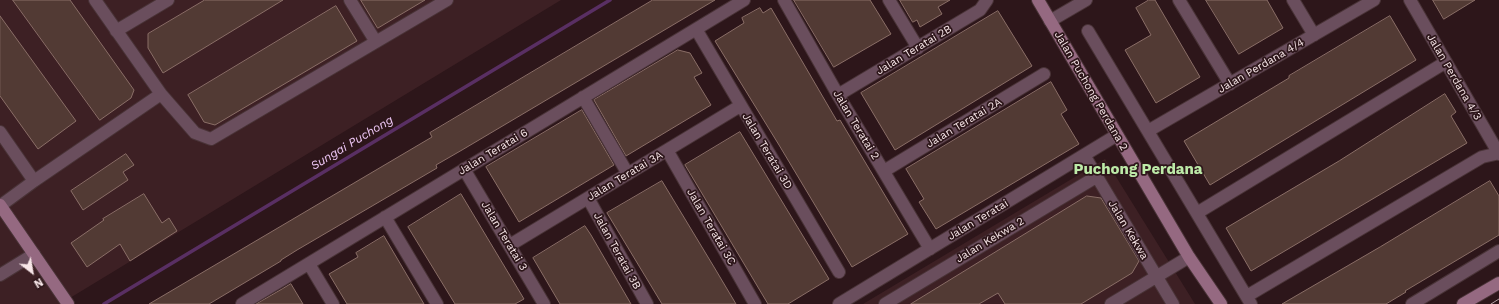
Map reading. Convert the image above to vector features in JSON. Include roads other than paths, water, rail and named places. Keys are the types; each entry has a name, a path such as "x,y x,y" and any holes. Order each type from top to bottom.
{"street":[{"path":"95,0 161,94 195,133 211,140 447,0"},
{"path":"116,31 168,0"},
{"path":"350,0 376,42"},
{"name":"Jalan Teratai 6","path":"242,304 744,0"},
{"name":"Jalan Teratai 2","path":"784,0 838,95 930,249"},
{"path":"889,0 918,48"},
{"name":"Jalan Teratai 2B","path":"838,95 980,10 987,0"},
{"name":"Jalan Puchong Perdana 2","path":"1038,0 1190,257 1220,304"},
{"path":"1050,21 1086,0"},
{"path":"1179,0 1230,84"},
{"path":"1293,0 1314,35"},
{"name":"Jalan Perdana 4/4","path":"1148,131 1374,0"},
{"name":"Jalan Perdana 4/3","path":"1410,0 1499,153"},
{"name":"Jalan Teratai 3D","path":"696,29 838,272"},
{"path":"1088,32 1249,300 1482,157 1499,153"},
{"path":"1197,213 1446,62"},
{"name":"Jalan Teratai 2A","path":"884,171 1044,74"},
{"path":"68,304 0,206 161,94"},
{"path":"583,97 628,174"},
{"name":"Jalan Teratai 3A","path":"510,245 740,106"},
{"path":"0,132 34,181"},
{"name":"Jalan Teratai","path":"839,304 1117,135"},
{"name":"Jalan Teratai 3C","path":"667,150 755,304"},
{"name":"Jalan Kekwa","path":"1084,155 1172,304"},
{"name":"Jalan Teratai 3","path":"464,169 544,304"},
{"name":"Jalan Kekwa 2","path":"885,304 1096,177"},
{"name":"Jalan Teratai 3B","path":"588,198 647,304"},
{"path":"385,217 437,304"},
{"path":"1412,304 1499,251"},
{"path":"0,275 34,254"},
{"path":"1111,304 1190,257"},
{"path":"309,264 333,304"},
{"path":"1463,304 1499,283"}],"waterway":[{"name":"Sungai Puchong","path":"104,304 610,0"}],"tram line":[{"path":"1491,304 1499,299"}],"district":[{"name":"Puchong Perdana","path":"1138,170"}]}
